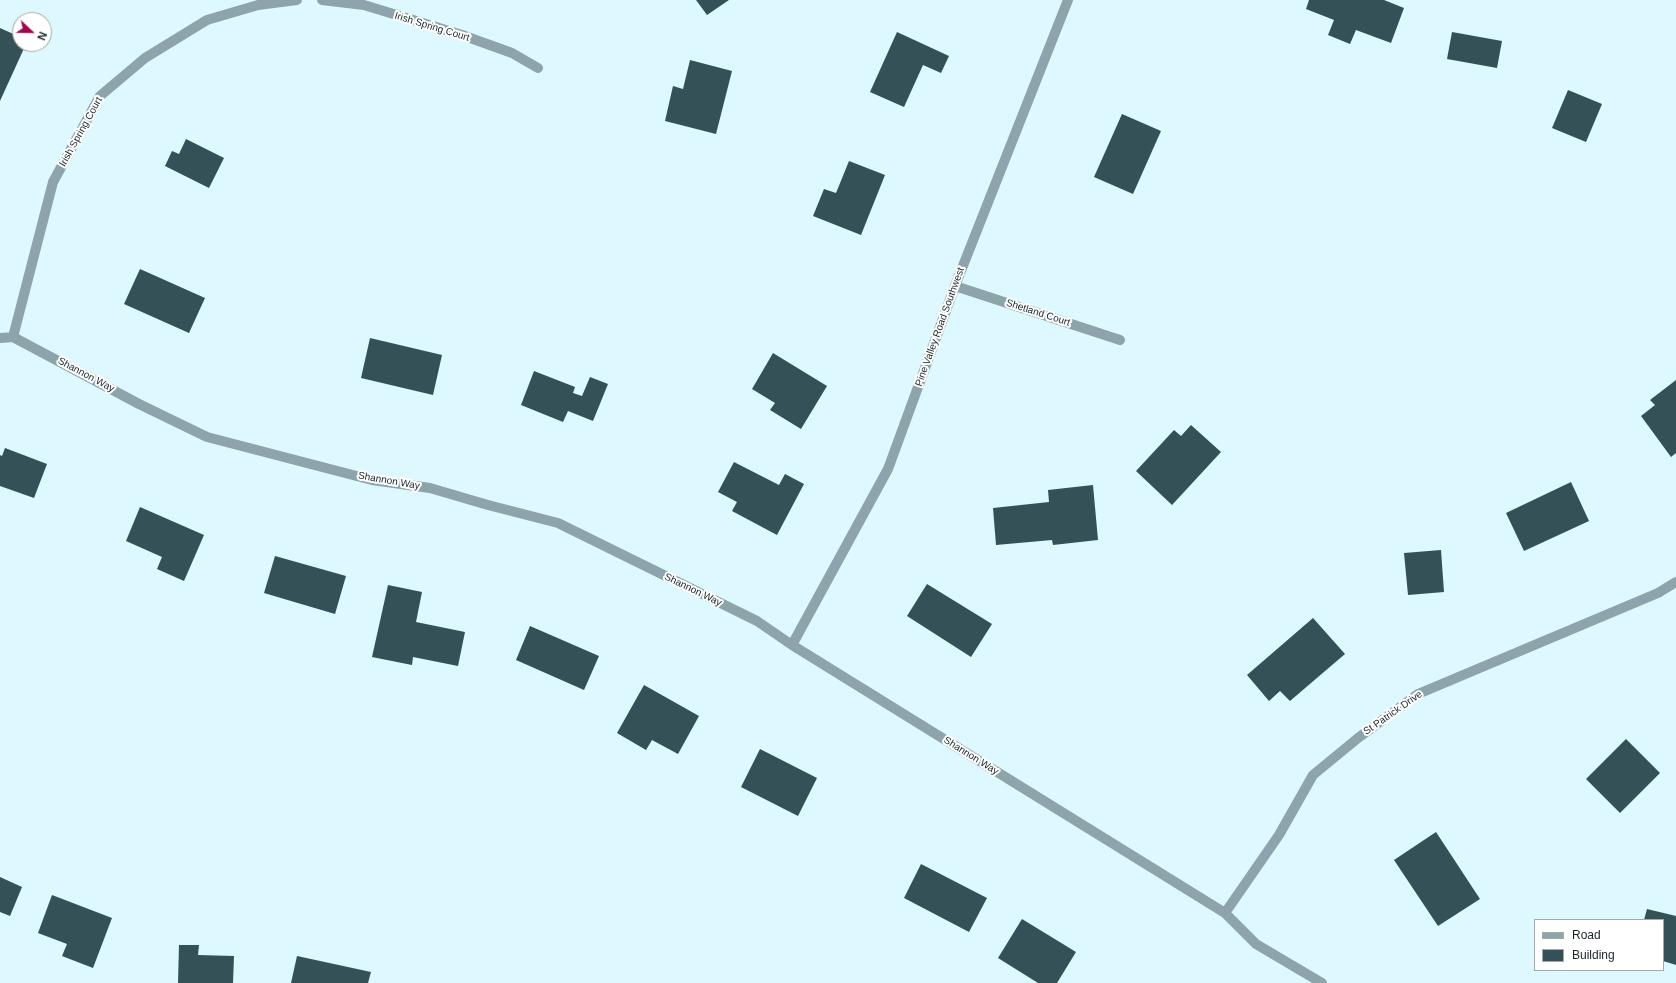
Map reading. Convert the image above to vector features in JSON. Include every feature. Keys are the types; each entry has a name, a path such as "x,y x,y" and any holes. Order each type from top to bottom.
{"street":[{"name":"Irish Spring Court","path":"13,336 53,182 100,96 145,58 207,20 258,5 297,0"},
{"name":"Irish Spring Court","path":"322,0 364,6 462,35 512,53 538,68"},
{"name":"Pine Valley Road Southwest","path":"792,645 888,469 955,286 1068,0"},
{"name":"Shetland Court","path":"955,286 1120,340"},
{"path":"0,338 13,336"},
{"name":"Shannon Way","path":"13,336 139,404 206,437 372,480 430,488 488,506 558,523 757,622 1224,914 1256,944 1322,983"},
{"name":"St Patrick Drive","path":"1224,914 1279,835 1313,776 1358,738 1418,694 1658,593 1676,582"}],"building":[{"path":"696,0 729,0 707,15"},
{"path":"1309,0 1384,0 1404,8 1391,43 1356,30 1350,44 1328,35 1334,20 1306,9"},
{"path":"0,28 12,33 12,52 22,52 0,101"},
{"path":"897,32 949,56 941,73 923,65 904,107 870,92"},
{"path":"1452,32 1502,41 1497,68 1447,59"},
{"path":"690,60 732,71 716,134 665,121 673,86 683,89"},
{"path":"1568,90 1602,104 1586,142 1552,128"},
{"path":"1122,114 1161,131 1133,194 1094,177"},
{"path":"186,139 224,158 209,188 165,166 172,151 179,154"},
{"path":"849,161 885,175 861,235 813,216 824,189 836,193"},
{"path":"140,269 205,298 189,333 124,304"},
{"path":"370,338 442,355 433,395 361,378"},
{"path":"773,353 827,386 801,429 770,410 775,403 752,389"},
{"path":"534,371 575,387 573,393 582,396 590,377 608,384 593,421 568,411 563,422 521,405"},
{"path":"1676,380 1676,453 1671,457 1641,416 1655,405 1650,400"},
{"path":"1191,425 1221,452 1172,505 1136,471 1174,430 1181,436"},
{"path":"5,448 47,464 34,498 0,486 0,455 2,456"},
{"path":"734,462 779,485 785,474 804,484 777,535 732,511 737,502 718,492"},
{"path":"1571,482 1589,521 1524,551 1506,513"},
{"path":"1093,485 1098,540 1053,545 1052,540 996,545 993,508 1049,502 1048,490"},
{"path":"140,507 204,535 184,581 157,569 162,557 126,541"},
{"path":"1441,550 1444,592 1408,595 1404,553"},
{"path":"275,556 346,576 335,614 264,593"},
{"path":"927,584 992,624 971,657 907,616"},
{"path":"388,585 422,592 416,622 465,632 458,666 413,657 412,665 372,657"},
{"path":"1313,618 1345,654 1290,701 1280,691 1269,701 1247,675"},
{"path":"530,626 599,656 584,690 516,660"},
{"path":"644,685 699,716 678,754 652,740 646,750 617,733"},
{"path":"1626,739 1660,773 1620,813 1586,779"},
{"path":"760,749 817,778 798,816 741,787"},
{"path":"1436,832 1480,899 1438,926 1394,860"},
{"path":"921,864 987,898 969,932 904,898"},
{"path":"0,877 22,887 10,916 0,912"},
{"path":"52,895 112,918 93,968 62,956 67,944 38,933"},
{"path":"1647,909 1676,916 1676,965 1664,961 1664,919 1644,919"},
{"path":"1022,919 1076,952 1057,983 1038,983 998,958"},
{"path":"179,945 199,945 198,955 234,956 233,983 178,983"},
{"path":"297,956 371,972 368,983 291,983"}]}
